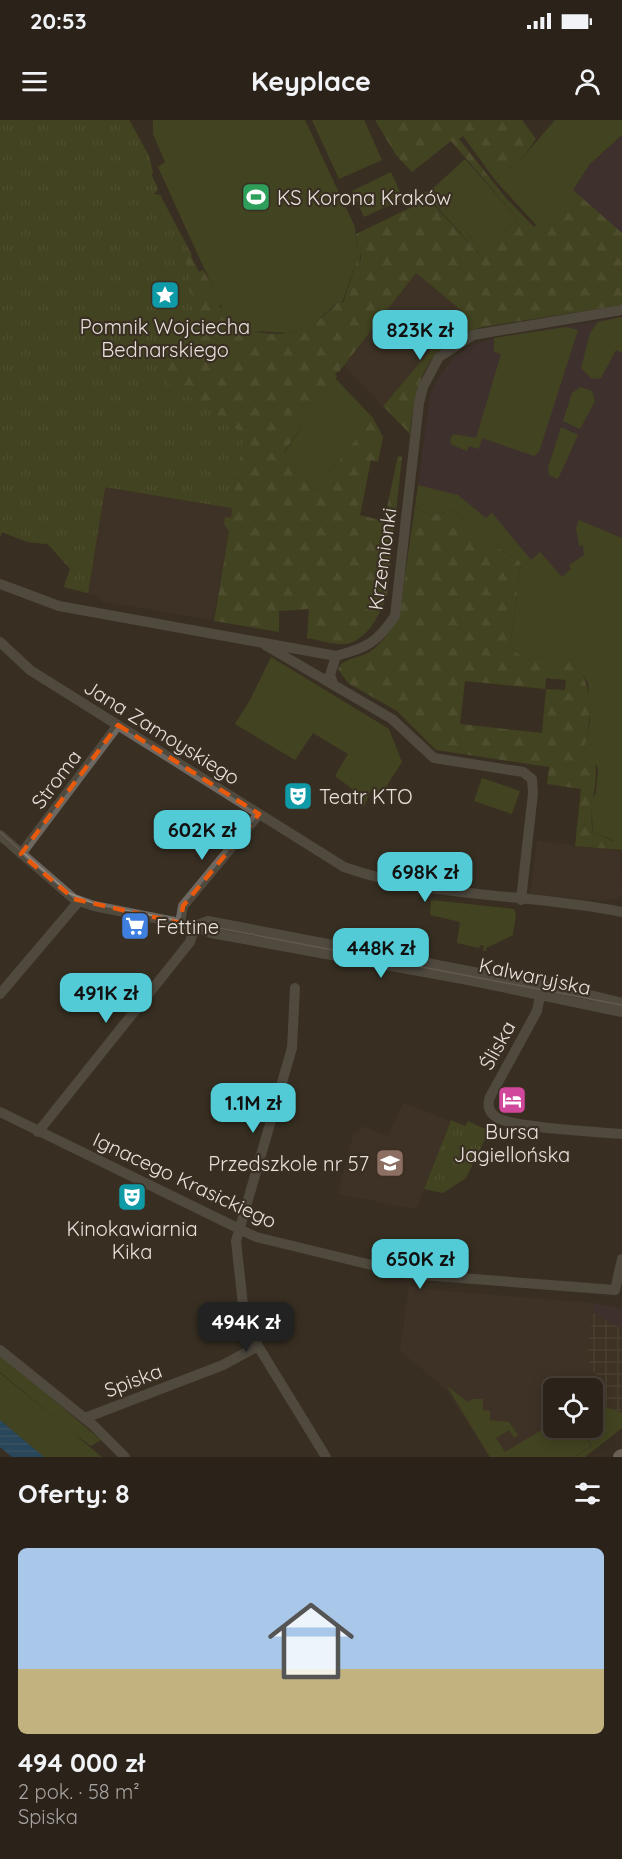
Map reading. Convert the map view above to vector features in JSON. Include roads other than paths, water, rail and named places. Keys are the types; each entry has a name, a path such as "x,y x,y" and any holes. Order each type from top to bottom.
{"street":[{"name":"Krzemionki","path":"0,584 59,606 336,656 364,648 383,635 395,616 419,403 423,387 439,357 473,335 622,310"},
{"name":"Jana Zamoyskiego","path":"0,642 30,670 344,867 371,877 428,889 621,910"},
{"path":"259,642 392,719 434,759 523,772 532,779 521,900"},
{"path":"333,683 330,675 336,656"},
{"name":"Stroma","path":"21,854 118,725"},
{"path":"180,923 183,906 259,814"},
{"name":"Kalwaryjska","path":"0,836 61,890 79,901 195,926 208,921 541,991 622,1012"},
{"path":"0,994 79,901"},
{"path":"38,1132 190,942 195,926"},
{"path":"295,988 292,1048 251,1195 237,1229 236,1240 244,1314 258,1346 326,1457"},
{"name":"Kalwaryjska","path":"541,991 622,1003"},
{"name":"Śliska","path":"541,991 537,1011 488,1100 489,1108 498,1119 543,1127 622,1134"},
{"name":"Ignacego Krasickiego","path":"0,1112 256,1237 409,1274 615,1290 622,1259"},
{"name":"Spiska","path":"85,1418 223,1365 258,1346"},
{"path":"0,1350 85,1418 125,1457"}],"water":[{"path":"0,1420 44,1457 12,1457 0,1447"}],"tram line":[{"path":"0,832 69,893 97,905 622,1005"}],"place":[{"name":"KS Korona Kraków","path":"256,197"},
{"name":"Pomnik Wojciecha Bednarskiego","path":"165,295"},
{"name":"Teatr KTO","path":"298,796"},
{"name":"Fettine","path":"135,926"},
{"name":"Bursa Jagiellońska","path":"512,1100"},
{"name":"Przedszkole nr 57","path":"390,1163"},
{"name":"Kinokawiarnia Kika","path":"132,1197"}]}
